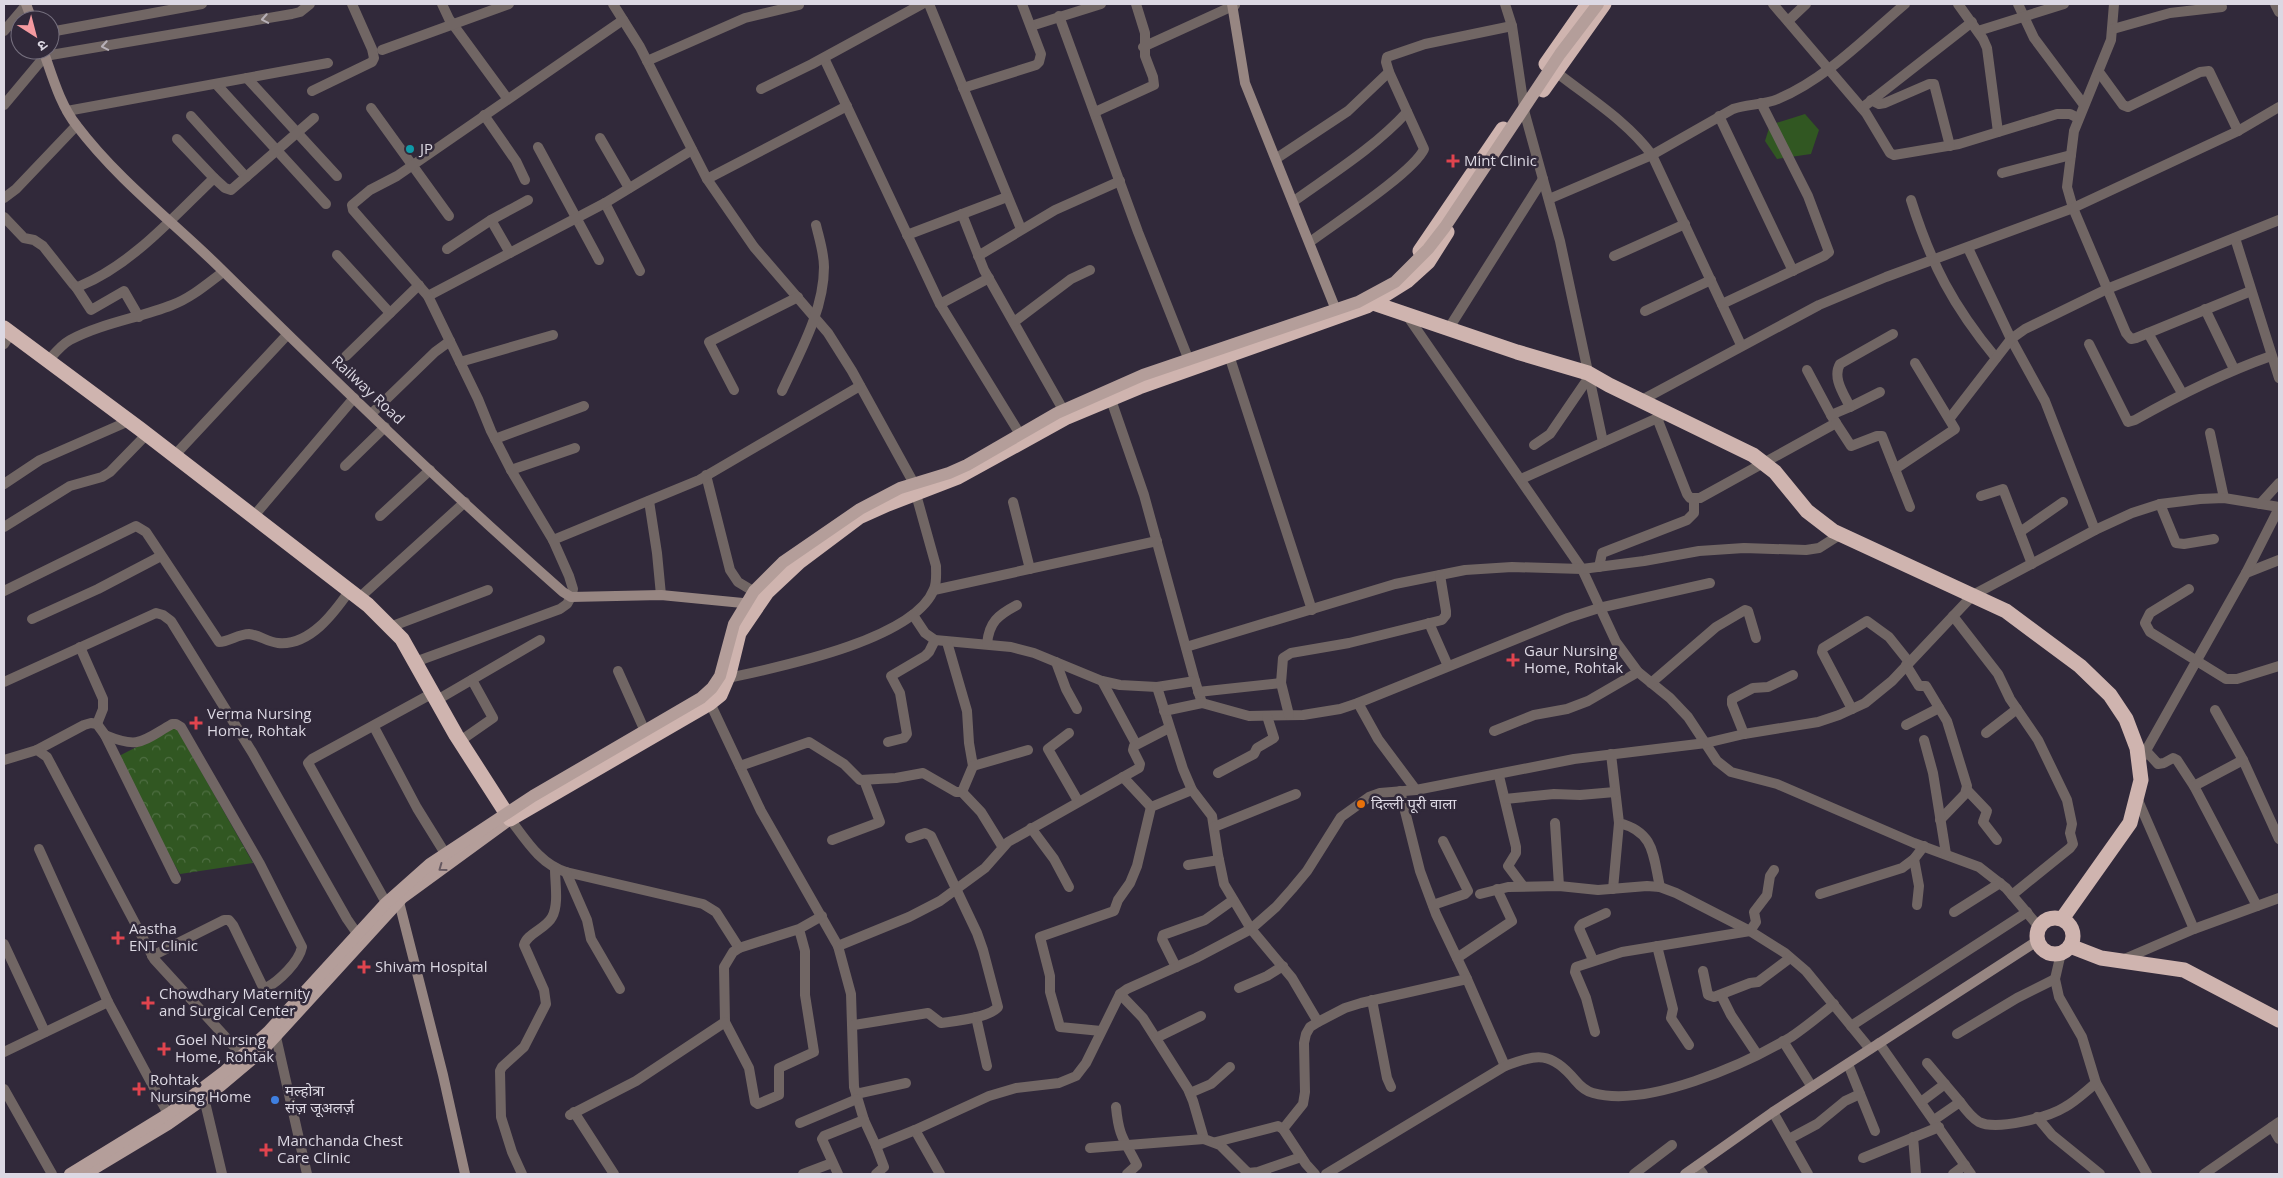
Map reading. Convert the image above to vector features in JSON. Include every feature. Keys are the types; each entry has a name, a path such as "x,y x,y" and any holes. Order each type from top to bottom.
{"highway":[{"path":"506,814 710,703 720,694 722,679 752,600 767,592 799,562 859,517 1061,406 1108,393 1337,311 1374,303 1407,281 1428,262 1524,107 1589,8 1604,4"},
{"path":"1337,311 1394,276 1418,255 1524,107 1556,72 1589,8"},
{"path":"1359,298 1589,375 1640,401 1662,416 1753,455 1775,472 1806,511 1841,534 2006,611 2080,666 2110,695 2126,720 2142,757 2141,780 2130,822 2062,919"},
{"path":"6,335 48,361 130,421 354,594 390,627 402,639 460,741 506,814"},
{"path":"914,487 958,477 1108,393 1188,358 1227,350"},
{"path":"506,814 644,729 706,695 722,679"},
{"path":"2066,949 2073,932 2062,919 2048,919 2038,934 2041,948 2051,954 2066,949 2101,958 2184,970 2279,1020"}],"main road":[{"path":"70,1174 171,1112 225,1071 268,1032 403,885 430,864 533,796 693,703 712,688 720,676 734,624 754,591 783,562 860,509 900,488 949,473 967,465 1057,413 1143,375 1337,311 1395,282 1428,249 1589,8"},
{"path":"85,1174 168,1124 204,1098 247,1056 395,887 443,850 506,814"},
{"path":"64,1174 167,1112 276,1036 398,901 506,814"}],"street":[{"path":"4,31 27,4"},
{"path":"60,30 202,4"},
{"path":"60,50 292,14 300,12 310,4"},
{"path":"312,91 372,62 374,58 372,49 352,4"},
{"path":"442,4 453,25 508,98"},
{"path":"382,50 509,4"},
{"path":"614,4 647,61 707,179 754,247 828,333 860,386 914,487 936,566 934,590 913,615 884,633 840,650 722,679"},
{"path":"762,89 824,58 922,4"},
{"path":"929,4 1020,229"},
{"path":"963,88 1036,65 1039,62 1041,54 1022,4"},
{"path":"1031,26 1082,7 1101,4"},
{"path":"1095,112 1154,85 1143,48 1145,32 1136,4"},
{"path":"1143,48 1234,4"},
{"path":"1234,4 1244,73 1337,311"},
{"path":"1234,4 1246,83 1337,311"},
{"path":"1506,4 1512,26 1524,107 1560,241 1603,442"},
{"path":"1773,4 1862,108 1890,153 1894,155 1950,146 2057,114 2070,114 2078,118"},
{"path":"1788,21 1806,4"},
{"path":"1548,199 1652,155 1719,116 1746,104 1776,100 1788,94 1828,68 1905,4"},
{"path":"1958,4 1983,39 1990,58 1998,132"},
{"path":"2018,4 2034,38 2084,105"},
{"path":"1862,108 1975,26 2064,4"},
{"path":"2114,4 2113,29 2099,72 2074,131 2067,186 2073,208 2128,336 2132,339 2251,291"},
{"path":"2275,4 2279,12"},
{"path":"647,61 745,18 799,5"},
{"path":"2113,29 2170,13 2222,6"},
{"path":"1059,16 1188,358"},
{"path":"415,662 560,609 567,604 573,589 553,540 511,470 495,439 428,296 352,207 354,203 370,190 412,166 623,20"},
{"path":"1310,242 1405,172 1424,149 1389,72 1386,59 1392,55 1425,44 1512,26"},
{"path":"824,58 940,304 1018,431"},
{"path":"4,105 39,60"},
{"name":"Railway Road","path":"47,60 67,111 76,126 111,166 170,220 384,427 553,583 571,597"},
{"path":"67,111 217,85 328,63"},
{"path":"2099,72 2123,105 2128,108 2200,72 2209,71 2238,131"},
{"path":"1277,158 1348,111 1389,72"},
{"path":"1556,72 1628,128 1652,155 1741,345"},
{"path":"247,78 337,176"},
{"path":"1871,100 1880,104 1885,103 1929,84 1934,84 1950,146"},
{"path":"217,85 326,204"},
{"path":"1722,304 1829,252 1808,196 1761,103"},
{"path":"707,179 847,106"},
{"path":"1640,401 1741,345 1819,305 1886,277 1932,262 2073,208 2238,131 2279,107"},
{"path":"371,108 449,216"},
{"path":"1294,201 1370,146 1393,127 1407,112"},
{"path":"484,115 516,160 525,180"},
{"path":"191,116 246,177"},
{"path":"1719,116 1793,271"},
{"path":"177,139 214,178 230,190 314,118"},
{"path":"4,198 16,189 76,126"},
{"path":"600,138 629,188"},
{"path":"538,147 599,260"},
{"path":"428,296 578,218 692,150"},
{"path":"2002,174 2071,154"},
{"path":"76,287 87,283 128,256 170,220 214,178"},
{"path":"1449,328 1543,178"},
{"path":"978,256 1020,229 1055,210 1120,181"},
{"path":"907,235 1007,196"},
{"path":"447,249 491,220 528,200"},
{"path":"1911,200 1932,262 1956,306 1996,358"},
{"path":"605,203 640,271"},
{"path":"962,214 978,256 989,278 1061,406"},
{"path":"4,217 24,238 34,240 43,246 76,287 91,310 124,291 139,317"},
{"path":"491,220 510,253"},
{"path":"1950,418 2011,339 2025,329 2107,289 2279,220"},
{"path":"1614,256 1685,224"},
{"path":"782,391 815,317 824,267 816,225"},
{"path":"2235,238 2279,378"},
{"path":"1968,248 2011,339 2045,401 2095,530"},
{"path":"337,255 390,313"},
{"path":"1014,322 1071,279 1090,270"},
{"path":"48,361 70,340 105,326 174,305 223,272"},
{"path":"940,304 989,278"},
{"path":"1644,310 1711,280"},
{"path":"346,356 419,285"},
{"path":"734,390 709,342 798,298"},
{"path":"2205,309 2234,369"},
{"path":"1406,313 1582,569 1616,642 1638,672 1688,717 1717,761 1731,772 1777,784 1978,867 2000,883 2012,895 2027,912 2038,934 1875,1046 1773,1112 1700,1170 1686,1174"},
{"path":"2148,333 2182,393"},
{"path":"460,362 553,334"},
{"path":"1850,407 1837,380 1837,369 1840,364 1893,334"},
{"path":"174,456 287,335"},
{"path":"371,414 435,352 450,341"},
{"path":"2089,344 2128,422 2135,420 2182,393 2234,369 2271,356"},
{"path":"1227,350 1312,610"},
{"path":"1896,469 1954,430 1955,426 1914,363"},
{"path":"1807,370 1851,446 1877,436 1882,436 1910,507"},
{"path":"1534,445 1550,434 1589,375"},
{"path":"553,540 649,501 706,475 860,386"},
{"path":"1694,500 1763,462 1834,419 1850,407 1880,392"},
{"path":"1108,393 1144,495 1202,703"},
{"path":"253,517 354,398"},
{"path":"495,439 584,406"},
{"path":"1521,479 1662,416 1687,494 1694,500 1694,513 1687,520 1602,554 1599,567"},
{"path":"4,484 40,460 130,421"},
{"path":"345,466 384,427"},
{"path":"2210,433 2224,498"},
{"path":"4,527 70,486 102,477 110,472 147,434"},
{"path":"511,470 575,448"},
{"path":"380,516 430,470"},
{"path":"706,475 730,570 752,600"},
{"path":"2260,504 2279,482"},
{"path":"1981,496 2003,489 2032,564"},
{"path":"876,1146 989,1096 1016,1088 1059,1083 1076,1076 1086,1063 1120,994 1251,929 1276,907 1307,871 1341,817 1369,797 1391,790 1416,790 1498,776 1538,766 1611,754 1706,743 1744,734 1818,722 1865,703 1892,681 1973,595 2095,530 2132,513 2160,504 2224,498 2279,508 2246,573 2142,757 2158,764 2164,763 2170,758 2175,759 2194,786 2257,906"},
{"path":"649,501 657,553 660,595"},
{"path":"4,591 132,527 141,528 146,532 219,642 249,634 275,643 293,642 312,632 332,616 354,594 465,502"},
{"path":"1013,502 1030,569"},
{"path":"2020,532 2063,502"},
{"path":"2160,504 2176,543 2184,544 2214,539"},
{"path":"1186,647 1395,584 1465,570 1512,567 1582,569 1644,561 1699,551 1744,548 1806,550 1819,548 1841,534"},
{"path":"934,590 1157,541"},
{"path":"32,619 98,590 161,556"},
{"path":"2246,573 2279,560"},
{"path":"1289,715 1281,683 1282,660 1291,653 1349,642 1442,620 1446,615 1440,575"},
{"path":"1164,711 1202,703 1246,715 1266,716 1325,712 1358,703 1568,618 1599,608 1710,583"},
{"path":"2189,589 2150,613 2145,623 2150,632 2220,676 2231,680 2279,666"},
{"path":"390,627 488,590"},
{"path":"571,597 660,595 752,600"},
{"path":"987,644 990,626 994,620 1000,614 1017,605"},
{"path":"1651,683 1716,627 1745,610 1748,611 1756,638"},
{"path":"4,682 156,613 163,614 171,621 252,752 346,919 356,932"},
{"path":"913,615 925,633 935,640 987,644 1034,653 1102,681 1120,685 1157,687 1195,681"},
{"path":"1953,616 1998,674 2017,709 2034,732 2064,793 2072,824 2070,833 2073,844 2070,848 2012,895"},
{"path":"1852,709 1822,649 1867,621 1889,636 1908,664 1919,686 1926,686 1940,708 1950,728 1967,790 1987,811 1983,822 1997,840"},
{"path":"1429,623 1448,666"},
{"path":"384,899 308,763 312,759 374,727 472,680 540,640"},
{"path":"888,742 904,738 907,734 900,693 891,676 925,656 935,640"},
{"path":"947,642 967,711 969,744 974,766 962,792"},
{"path":"80,647 104,699 103,709 97,724"},
{"path":"1056,662 1066,689 1077,709"},
{"path":"618,671 644,729"},
{"path":"1494,731 1534,715 1567,709 1588,701 1638,672"},
{"path":"1744,734 1732,704 1732,699 1753,688 1768,687 1793,676"},
{"path":"460,741 493,718 472,680"},
{"path":"1102,681 1136,744"},
{"path":"1198,692 1281,683"},
{"path":"1157,687 1169,728 1192,790 1210,810 1223,880 1251,929 1283,966 1318,1022"},
{"path":"710,703 762,811 838,946 851,994 856,1096 884,1167 876,1174"},
{"path":"1358,703 1378,739 1416,790"},
{"path":"1906,725 1940,708"},
{"path":"1986,733 2017,709"},
{"path":"2215,710 2243,760 2279,839"},
{"path":"1218,773 1254,754 1257,748 1274,738 1266,716"},
{"path":"4,760 37,750 91,722 97,724 105,735 176,879"},
{"path":"105,735 125,743 134,744 172,724 181,727 260,864 302,947 301,954 278,980 266,988 262,985 229,920 224,920 152,956"},
{"path":"374,727 417,808 443,850"},
{"path":"838,946 909,917 956,891 962,883 985,868 1002,846 1140,766 1133,750 1136,744 1169,728"},
{"path":"1069,733 1048,750 1078,801"},
{"path":"1924,740 1932,773 1946,854"},
{"path":"740,766 809,742 844,764 857,778 864,780 923,773 956,792 962,792 981,812 1002,846"},
{"path":"37,750 47,757 152,956 247,1056"},
{"path":"974,766 1028,750"},
{"path":"1611,754 1619,823 1613,889"},
{"path":"2194,786 2243,760"},
{"path":"1498,776 1516,847 1515,856 1508,866 1523,886"},
{"path":"1123,777 1151,807"},
{"path":"832,840 880,822 864,780"},
{"path":"1151,807 1192,790"},
{"path":"1940,820 1967,790"},
{"path":"1400,791 1420,871 1433,905 1505,1066"},
{"path":"1505,799 1554,794 1580,795 1615,792"},
{"path":"1214,827 1296,794"},
{"path":"2137,798 2194,929"},
{"path":"1101,1031 1060,1027 1050,992 1050,976 1040,938 1044,934 1111,912 1115,909 1118,900 1130,883 1137,866 1151,807"},
{"path":"506,814 538,855 555,869 711,908 739,948"},
{"path":"1555,823 1560,886"},
{"path":"1619,823 1633,827 1646,838 1651,847 1660,887"},
{"path":"1031,828 1054,859 1069,887"},
{"path":"854,1025 928,1013 941,1023 976,1017 994,1011 998,1004 983,950 930,834 925,833 910,838"},
{"path":"1433,905 1465,894 1468,891 1443,841"},
{"path":"1820,894 1894,871 1914,859 1924,846"},
{"path":"39,849 108,1002 167,1112"},
{"path":"1914,859 1919,886 1917,905"},
{"path":"1188,865 1218,860"},
{"path":"522,1174 512,1152 501,1117 500,1071 524,1047 546,1004 544,990 524,945 525,940 545,926 554,915 555,869"},
{"path":"1595,1032 1586,998 1574,970 1578,965 1657,946 1750,931 1756,922 1754,912 1767,895 1770,876 1774,870"},
{"path":"566,872 587,920 591,939 620,989"},
{"path":"1954,912 2000,883"},
{"path":"1480,894 1498,889 1523,886 1560,886 1598,890 1647,886 1660,887 1676,893 1750,931 1806,971 1851,1026 1875,1046 1921,1102 1971,1174"},
{"path":"395,887 443,1076 465,1174"},
{"path":"1457,958 1512,921 1498,889"},
{"path":"2118,961 2194,929 2279,898"},
{"path":"1176,967 1162,939 1163,935 1205,920 1233,900"},
{"path":"1851,1026 2027,912"},
{"path":"1593,960 1579,928 1582,924 1606,913"},
{"path":"798,929 805,951 805,995 814,1050 813,1054 779,1068 779,1096 756,1103 749,1068 725,1022 722,982 724,967 732,952 739,948 798,929 822,916"},
{"path":"4,944 46,1032"},
{"path":"1657,946 1673,1009 1671,1018 1689,1045"},
{"path":"2066,949 2055,979 2059,997 2086,1049 2096,1083 2147,1174"},
{"path":"1702,971 1709,997 1721,995 1750,983 1758,982 1790,958"},
{"path":"1239,988 1267,976 1283,966"},
{"path":"1283,1129 1303,1104 1305,1092 1304,1043 1310,1027 1345,1008 1372,1000 1467,979"},
{"path":"1957,1034 2016,998 2055,979"},
{"path":"1120,994 1143,1018 1190,1093 1204,1139"},
{"path":"1721,995 1731,1015 1757,1054"},
{"path":"1372,1000 1386,1072 1391,1087"},
{"path":"4,1052 108,1002"},
{"path":"1326,1174 1505,1066 1536,1056 1559,1063 1583,1089 1590,1093 1615,1096 1660,1091 1710,1076 1783,1041 1834,1004"},
{"path":"1156,1038 1201,1016"},
{"path":"976,1017 987,1066"},
{"path":"614,1174 572,1114 636,1081 725,1022"},
{"path":"276,1036 307,1174"},
{"path":"1783,1041 1812,1087"},
{"path":"1927,1063 1976,1119 1994,1125 2056,1112 2067,1106 2096,1083"},
{"path":"1848,1064 1875,1131"},
{"path":"1190,1093 1211,1084 1230,1067"},
{"path":"800,1123 856,1096 906,1083"},
{"path":"1921,1102 1945,1084"},
{"path":"4,1089 52,1174"},
{"path":"1789,1139 1818,1124 1845,1101 1860,1094"},
{"path":"204,1098 222,1174"},
{"path":"1863,1158 1913,1137 1936,1124 1960,1102"},
{"path":"1116,1107 1118,1129 1124,1144 1137,1165 1128,1174"},
{"path":"1773,1112 1808,1174"},
{"path":"2037,1117 2052,1135 2100,1174"},
{"path":"838,1174 823,1138 864,1120"},
{"path":"2204,1174 2276,1125 2279,1138"},
{"path":"1090,1148 1204,1139 1216,1142 1275,1126 1283,1129 1301,1157 1315,1174"},
{"path":"915,1130 940,1174"},
{"path":"1913,1137 1916,1174"},
{"path":"1216,1142 1247,1174 1301,1157"},
{"path":"1634,1174 1672,1145"},
{"path":"803,1174 832,1163"},
{"path":"1953,1174 1965,1165"}],"green space":[{"path":"1805,114 1819,130 1811,154 1777,159 1765,141 1770,125"},
{"path":"176,727 253,863 180,874 119,770 115,758"}],"place":[{"name":"JP","path":"410,149"},
{"name":"Mint Clinic","path":"1453,161"},
{"name":"Gaur Nursing Home, Rohtak","path":"1513,660"},
{"name":"Verma Nursing Home, Rohtak","path":"196,723"},
{"name":"दिल्ली पूरी वाला","path":"1361,804"},
{"name":"Aastha ENT Clinic","path":"118,938"},
{"name":"Shivam Hospital","path":"364,967"},
{"name":"Chowdhary Maternity and Surgical Center","path":"148,1003"},
{"name":"Goel Nursing Home, Rohtak","path":"164,1049"},
{"name":"Rohtak Nursing Home","path":"139,1089"},
{"name":"मल्होत्रा संज़ जूअलर्ज़","path":"275,1100"},
{"name":"Manchanda Chest Care Clinic","path":"266,1150"}]}
